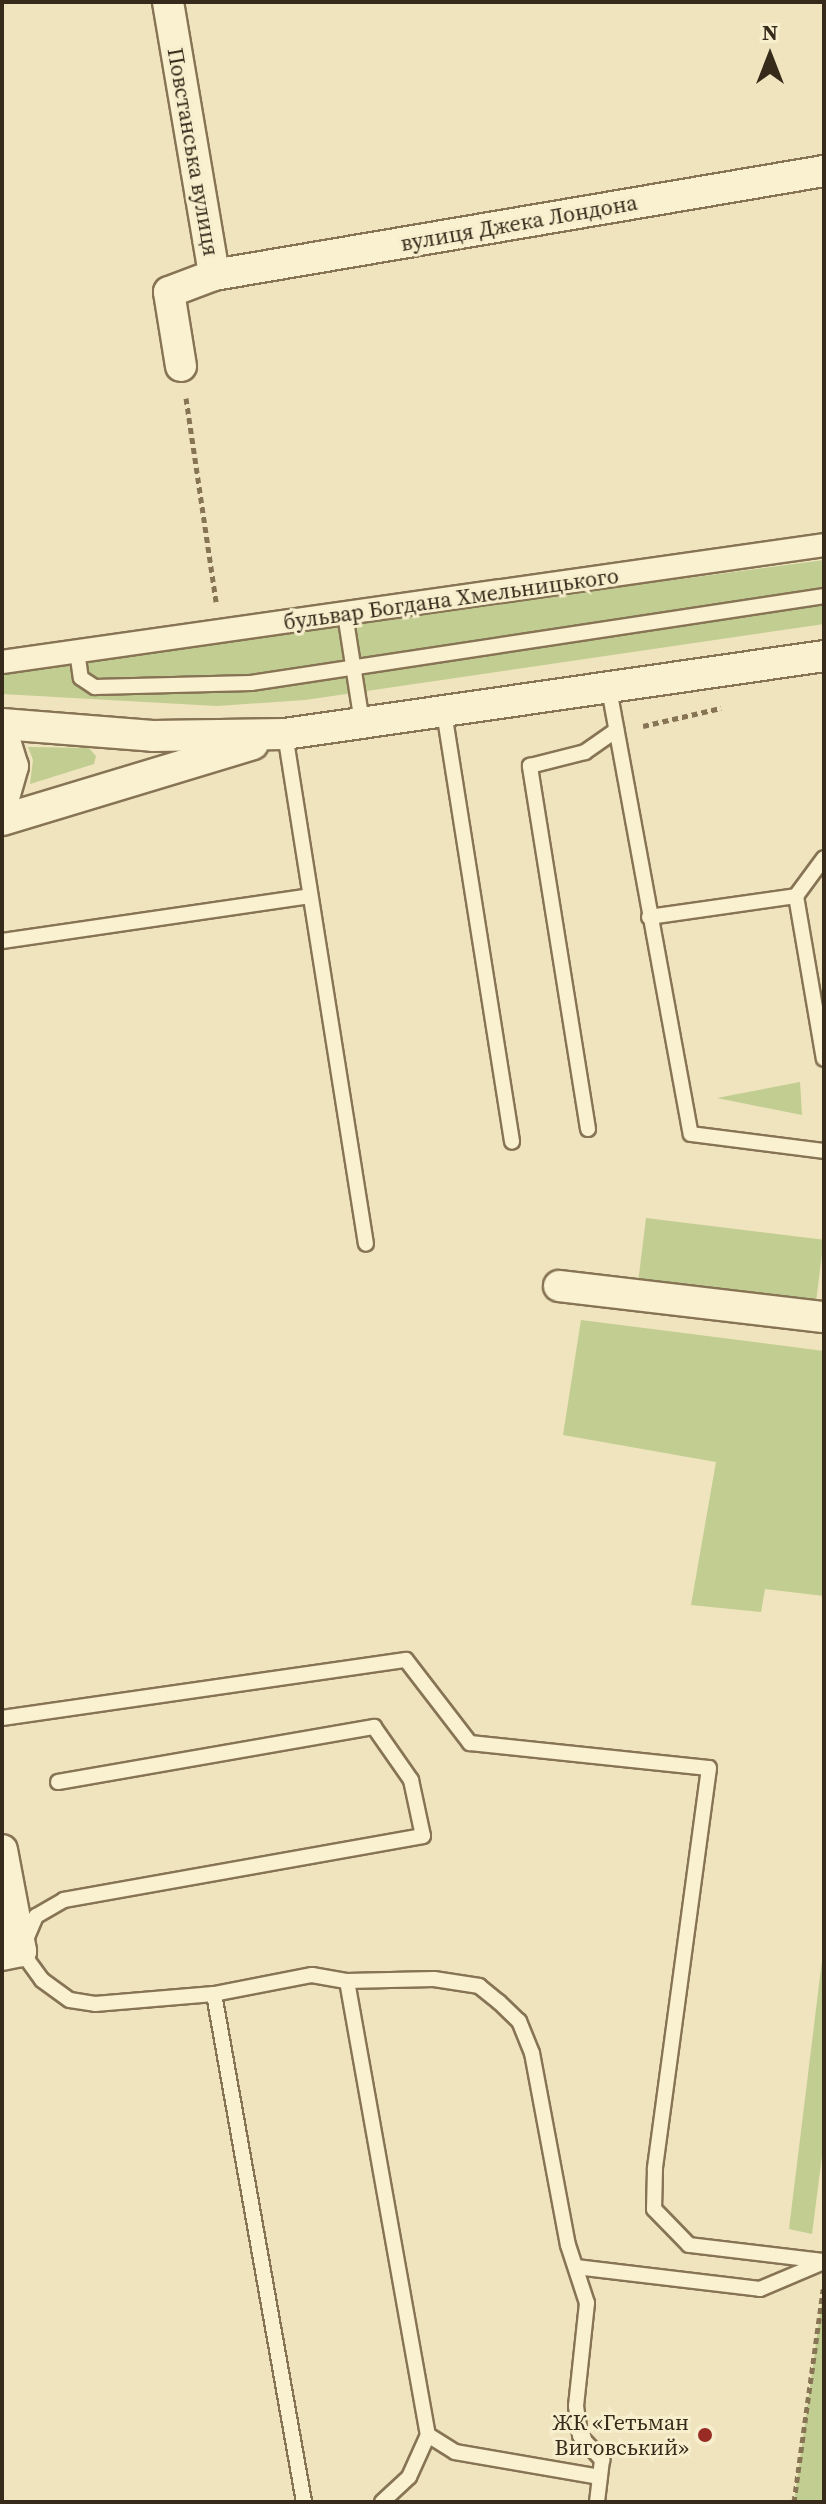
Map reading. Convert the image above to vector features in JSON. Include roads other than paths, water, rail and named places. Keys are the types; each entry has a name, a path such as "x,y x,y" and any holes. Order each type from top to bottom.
{"street":[{"name":"Повстанська вулиця","path":"168,2 214,275 169,292 181,366"},
{"name":"вулиця Джека Лондона","path":"214,275 824,171"},
{"name":"бульвар Богдана Хмельницького","path":"2,662 824,545"},
{"path":"2,724 153,736 285,734 824,656"},
{"path":"2,731 13,766 2,805"},
{"path":"2,820 285,734"},
{"path":"559,1286 824,1317"},
{"path":"2,1850 11,1953"}],"lane":[{"path":"77,651 81,678 95,687 251,683 824,596"},
{"path":"345,614 362,723"},
{"path":"609,689 691,1134 824,1151"},
{"path":"444,712 512,1142"},
{"path":"588,1129 530,766 585,752 616,730"},
{"path":"285,734 366,1244"},
{"path":"649,917 796,896 824,858"},
{"path":"2,941 310,896"},
{"path":"796,896 824,1059"},
{"path":"2,1718 406,1660 470,1743 709,1768 655,2169 654,2209 689,2245 824,2262"},
{"path":"58,1782 374,1727 411,1780 423,1836 64,1900 36,1916 11,1953 70,2000 95,2004 214,1994 312,1975 347,1981 434,1979 479,1986 519,2021 532,2053 576,2267 587,2303 576,2406 580,2436 602,2460 597,2502"},
{"path":"347,1981 428,2435 409,2477 382,2502"},
{"path":"214,1994 304,2502"},
{"path":"576,2267 760,2289 824,2262"},
{"path":"428,2435 455,2452 600,2477"}],"place":[{"name":"ЖК «Гетьман Виговський»","path":"705,2435"}]}
